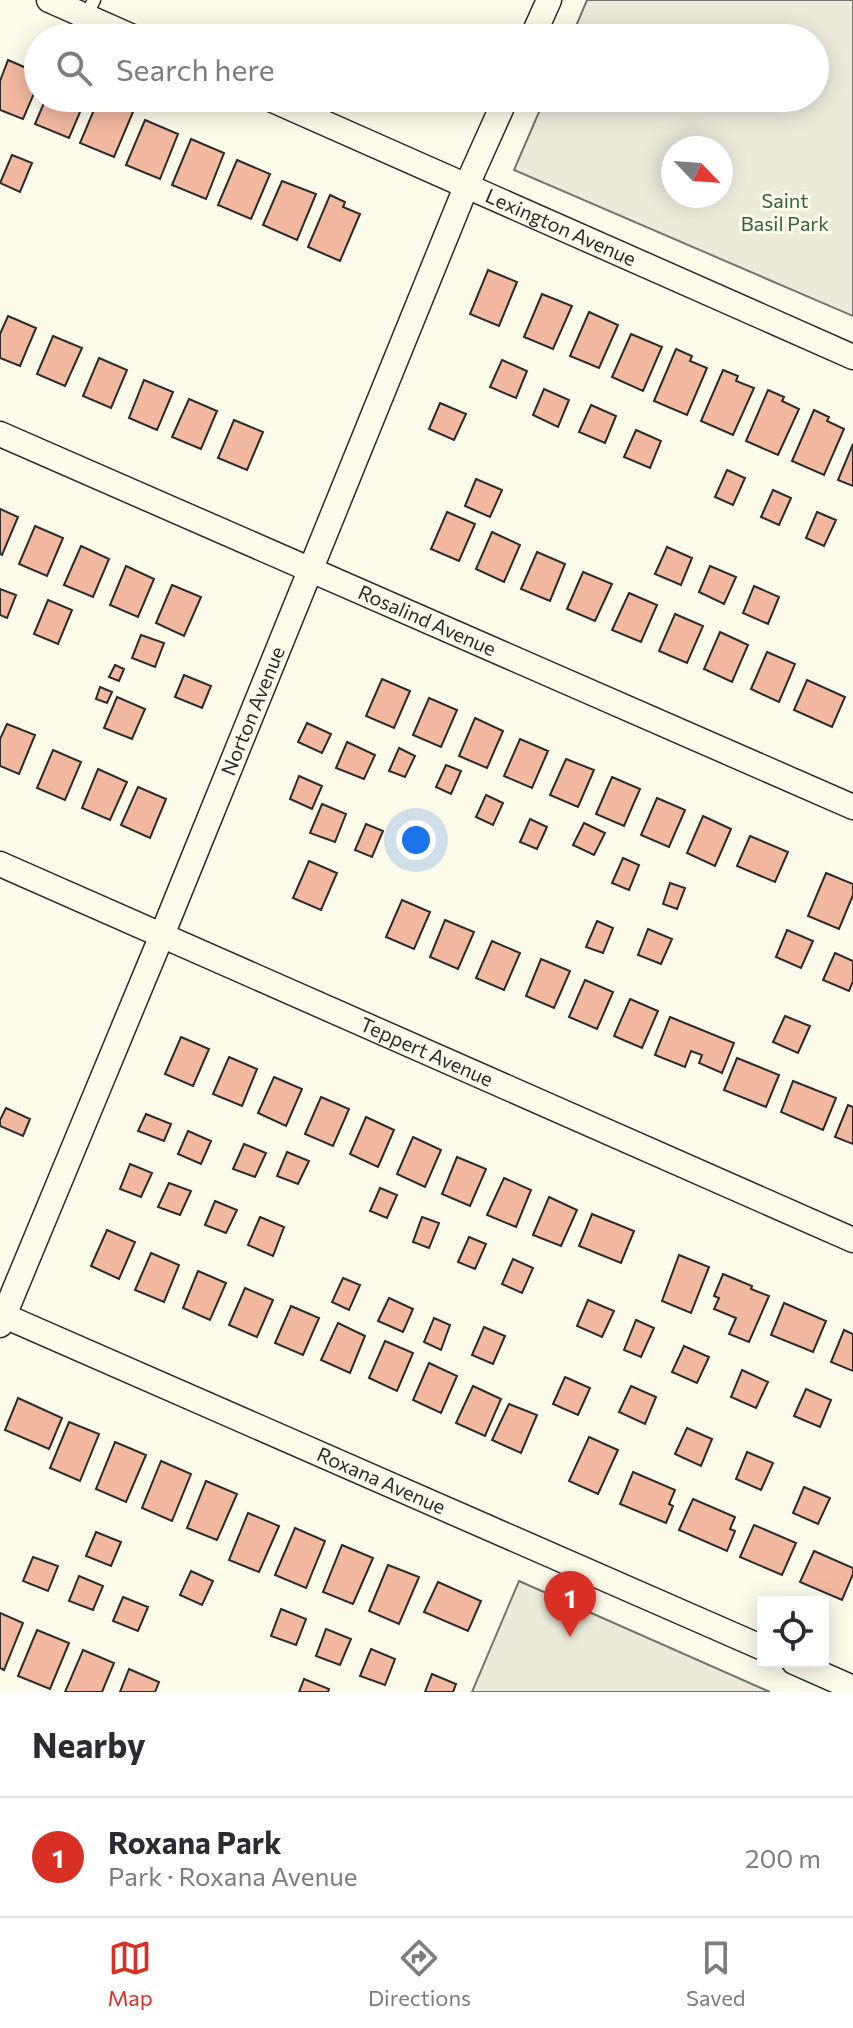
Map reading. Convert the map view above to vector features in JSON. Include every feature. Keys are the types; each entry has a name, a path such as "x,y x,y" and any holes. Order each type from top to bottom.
{"street":[{"path":"49,0 90,8 114,24"},
{"path":"538,24 549,0"},
{"name":"Lexington Avenue","path":"299,112 853,357"},
{"name":"Norton Avenue","path":"1,1318 162,935 466,187 500,112"},
{"name":"Rosalind Avenue","path":"0,434 853,807"},
{"name":"Teppert Avenue","path":"0,864 853,1240"},
{"name":"Roxana Avenue","path":"1,1318 757,1645"},
{"path":"808,1668 853,1688"}],"green space":[{"name":"Saint Basil Park","path":"587,0 853,0 853,316 514,170 539,112 829,112 829,24 577,24"},
{"path":"519,1581 770,1692 472,1692"}],"building":[{"path":"8,60 24,67 26,112 23,119 0,110 0,81"},
{"path":"40,112 80,112 69,138 35,124"},
{"path":"93,112 133,112 114,157 80,143"},
{"path":"145,120 178,134 160,179 126,165"},
{"path":"191,139 224,153 206,199 172,185"},
{"path":"12,155 32,163 20,192 0,183"},
{"path":"237,160 270,174 251,219 218,205"},
{"path":"282,181 316,194 297,240 263,225"},
{"path":"330,195 345,202 343,207 360,214 340,261 308,247"},
{"path":"488,270 517,282 499,326 470,314"},
{"path":"542,294 572,306 553,349 524,337"},
{"path":"589,312 618,325 599,368 570,356"},
{"path":"8,316 36,328 20,366 0,358 0,334"},
{"path":"631,334 662,347 643,391 612,377"},
{"path":"53,336 82,348 65,386 37,374"},
{"path":"676,349 692,356 690,361 707,368 687,415 654,401"},
{"path":"99,358 127,370 111,408 83,396"},
{"path":"502,360 527,371 516,398 490,387"},
{"path":"723,370 738,376 736,381 754,388 733,435 701,421"},
{"path":"144,380 173,392 157,430 129,418"},
{"path":"544,389 569,400 558,427 533,415"},
{"path":"768,390 799,409 778,455 746,441"},
{"path":"189,399 217,411 201,449 172,437"},
{"path":"440,403 466,414 454,440 429,429"},
{"path":"591,405 616,416 605,443 579,432"},
{"path":"814,410 844,429 824,475 792,461"},
{"path":"234,420 263,432 247,470 218,458"},
{"path":"636,430 661,441 650,468 624,457"},
{"path":"853,444 853,486 838,480"},
{"path":"727,470 745,478 733,505 715,497"},
{"path":"476,479 502,490 490,517 465,506"},
{"path":"773,490 791,498 779,525 761,517"},
{"path":"0,509 18,517 2,555 0,554"},
{"path":"447,512 475,524 459,561 431,549"},
{"path":"817,512 836,520 824,546 806,538"},
{"path":"35,526 63,538 47,576 19,564"},
{"path":"492,532 520,545 504,582 476,569"},
{"path":"81,546 109,559 93,597 64,585"},
{"path":"667,547 692,558 681,585 655,574"},
{"path":"537,552 565,564 550,601 521,589"},
{"path":"126,566 154,579 138,617 110,605"},
{"path":"710,566 736,577 724,604 699,592"},
{"path":"583,572 612,584 595,621 567,609"},
{"path":"172,585 201,597 184,636 156,623"},
{"path":"754,586 779,597 768,624 743,613"},
{"path":"0,589 16,595 7,618 0,615"},
{"path":"629,593 657,605 641,642 612,630"},
{"path":"48,600 72,610 58,644 34,634"},
{"path":"675,614 703,626 687,663 659,651"},
{"path":"720,632 748,645 732,682 704,669"},
{"path":"141,635 164,643 155,667 132,658"},
{"path":"767,652 795,664 779,702 751,689"},
{"path":"115,665 124,669 119,681 109,677"},
{"path":"184,675 211,686 202,708 175,697"},
{"path":"382,679 410,691 394,728 366,716"},
{"path":"807,680 845,697 832,727 794,710"},
{"path":"100,687 112,692 107,703 96,699"},
{"path":"117,697 145,709 132,739 104,728"},
{"path":"429,698 457,710 441,747 413,735"},
{"path":"475,718 503,731 487,768 459,756"},
{"path":"307,723 331,734 322,753 298,742"},
{"path":"7,724 35,735 19,774 0,766 0,739"},
{"path":"520,739 548,751 532,788 504,776"},
{"path":"347,742 375,755 364,779 336,768"},
{"path":"399,748 415,756 405,777 389,771"},
{"path":"53,750 81,762 65,800 37,788"},
{"path":"566,759 594,770 578,807 550,795"},
{"path":"446,765 461,771 451,794 436,787"},
{"path":"98,769 127,782 110,820 82,808"},
{"path":"299,776 322,786 312,809 290,799"},
{"path":"612,777 640,789 624,826 596,814"},
{"path":"138,787 166,799 150,838 121,825"},
{"path":"486,795 503,803 493,825 476,817"},
{"path":"657,798 685,810 669,847 641,835"},
{"path":"322,804 346,814 335,842 310,833"},
{"path":"703,816 731,829 715,866 687,853"},
{"path":"530,819 547,827 537,849 520,842"},
{"path":"584,823 605,833 594,855 573,845"},
{"path":"366,824 383,831 372,857 355,850"},
{"path":"750,836 788,852 775,882 737,866"},
{"path":"623,858 639,865 629,890 612,883"},
{"path":"309,861 337,873 321,910 293,898"},
{"path":"826,873 853,884 853,895 839,929 808,916"},
{"path":"670,883 685,888 677,909 663,904"},
{"path":"402,900 430,912 414,949 386,937"},
{"path":"445,920 474,932 458,969 430,957"},
{"path":"597,921 613,928 603,953 586,947"},
{"path":"648,929 672,939 661,964 638,955"},
{"path":"787,930 813,941 801,968 776,957"},
{"path":"492,941 520,953 504,990 476,978"},
{"path":"835,953 853,961 853,981 849,991 823,980"},
{"path":"541,959 570,971 554,1008 526,996"},
{"path":"585,980 613,992 597,1029 569,1017"},
{"path":"630,999 658,1011 642,1048 614,1036"},
{"path":"785,1016 810,1026 798,1053 773,1042"},
{"path":"670,1017 734,1043 722,1073 699,1063 702,1055 691,1051 685,1067 655,1055"},
{"path":"181,1037 209,1049 193,1086 165,1074"},
{"path":"229,1057 257,1069 242,1106 213,1094"},
{"path":"737,1058 779,1075 766,1107 724,1090"},
{"path":"274,1077 302,1089 286,1126 258,1113"},
{"path":"793,1081 836,1098 823,1130 781,1112"},
{"path":"321,1097 349,1109 333,1146 305,1134"},
{"path":"848,1105 853,1107 853,1144 835,1137"},
{"path":"6,1108 30,1119 23,1136 0,1126"},
{"path":"146,1114 171,1124 164,1141 138,1131"},
{"path":"366,1117 394,1130 378,1167 350,1154"},
{"path":"188,1131 211,1141 201,1164 178,1154"},
{"path":"413,1137 441,1150 425,1187 397,1174"},
{"path":"244,1144 266,1153 255,1177 233,1169"},
{"path":"287,1152 309,1161 298,1184 277,1176"},
{"path":"457,1157 486,1169 470,1206 442,1194"},
{"path":"130,1164 152,1173 141,1197 120,1189"},
{"path":"504,1178 531,1190 516,1227 487,1215"},
{"path":"169,1183 191,1191 180,1215 158,1207"},
{"path":"380,1188 397,1195 387,1218 370,1211"},
{"path":"549,1197 577,1210 561,1246 533,1235"},
{"path":"215,1201 237,1210 226,1233 205,1225"},
{"path":"592,1214 634,1231 621,1263 579,1246"},
{"path":"260,1217 284,1227 273,1256 248,1245"},
{"path":"422,1217 439,1223 429,1248 413,1242"},
{"path":"107,1230 135,1242 119,1279 91,1266"},
{"path":"469,1237 486,1244 475,1269 458,1262"},
{"path":"151,1253 179,1265 164,1302 135,1290"},
{"path":"679,1255 709,1267 691,1313 662,1301"},
{"path":"513,1259 533,1268 522,1293 502,1284"},
{"path":"198,1271 226,1283 210,1320 183,1308"},
{"path":"723,1274 769,1296 749,1342 729,1334 736,1318 714,1309 719,1298 714,1296"},
{"path":"343,1278 360,1285 349,1310 332,1302"},
{"path":"245,1288 273,1300 257,1337 229,1325"},
{"path":"389,1298 413,1309 403,1332 378,1321"},
{"path":"588,1300 614,1311 602,1337 577,1326"},
{"path":"784,1303 826,1321 813,1352 771,1335"},
{"path":"291,1306 319,1318 303,1355 275,1343"},
{"path":"434,1318 450,1325 441,1350 424,1342"},
{"path":"636,1320 654,1328 641,1357 624,1350"},
{"path":"338,1323 365,1336 350,1373 321,1360"},
{"path":"484,1327 505,1336 493,1364 472,1355"},
{"path":"844,1330 853,1334 853,1371 831,1362"},
{"path":"385,1341 413,1353 397,1391 369,1378"},
{"path":"684,1346 709,1357 697,1383 672,1372"},
{"path":"429,1363 457,1376 441,1413 413,1400"},
{"path":"742,1370 768,1382 756,1408 731,1397"},
{"path":"565,1377 590,1388 578,1415 553,1404"},
{"path":"473,1386 501,1399 485,1436 456,1423"},
{"path":"631,1386 656,1397 645,1424 619,1412"},
{"path":"806,1389 831,1400 820,1427 794,1416"},
{"path":"18,1398 62,1418 49,1449 5,1430"},
{"path":"509,1404 537,1415 521,1453 492,1440"},
{"path":"69,1422 99,1434 80,1481 50,1468"},
{"path":"687,1428 712,1439 701,1466 675,1454"},
{"path":"589,1437 618,1450 598,1494 569,1481"},
{"path":"115,1442 146,1455 126,1502 96,1489"},
{"path":"747,1452 773,1463 761,1490 736,1479"},
{"path":"161,1461 191,1474 172,1521 142,1508"},
{"path":"633,1472 675,1490 666,1523 620,1504"},
{"path":"206,1481 237,1494 217,1540 187,1528"},
{"path":"804,1487 830,1498 818,1524 793,1513"},
{"path":"693,1499 735,1517 730,1529 735,1531 727,1551 679,1530"},
{"path":"248,1513 279,1526 259,1572 229,1560"},
{"path":"754,1525 796,1543 782,1575 740,1557"},
{"path":"295,1528 325,1541 306,1588 275,1575"},
{"path":"96,1532 121,1542 111,1566 86,1556"},
{"path":"342,1545 373,1558 353,1604 323,1592"},
{"path":"814,1551 853,1568 842,1600 800,1582"},
{"path":"33,1557 58,1566 48,1591 23,1581"},
{"path":"388,1565 419,1577 399,1624 369,1611"},
{"path":"191,1571 213,1581 202,1605 180,1595"},
{"path":"79,1576 103,1586 93,1610 69,1601"},
{"path":"438,1582 481,1601 468,1631 424,1612"},
{"path":"123,1597 148,1607 138,1631 113,1621"},
{"path":"281,1609 306,1619 296,1645 271,1636"},
{"path":"0,1613 23,1623 4,1670 0,1668"},
{"path":"326,1629 351,1639 340,1665 316,1656"},
{"path":"37,1630 69,1643 50,1689 18,1676"},
{"path":"371,1649 395,1659 385,1685 360,1676"},
{"path":"83,1650 114,1663 102,1692 65,1692"},
{"path":"129,1669 159,1682 155,1692 120,1692"},
{"path":"432,1674 456,1684 453,1692 425,1692"},
{"path":"304,1679 329,1689 328,1692 299,1692"}],"place":[{"name":"Roxana Park","path":"570,1637"}]}
